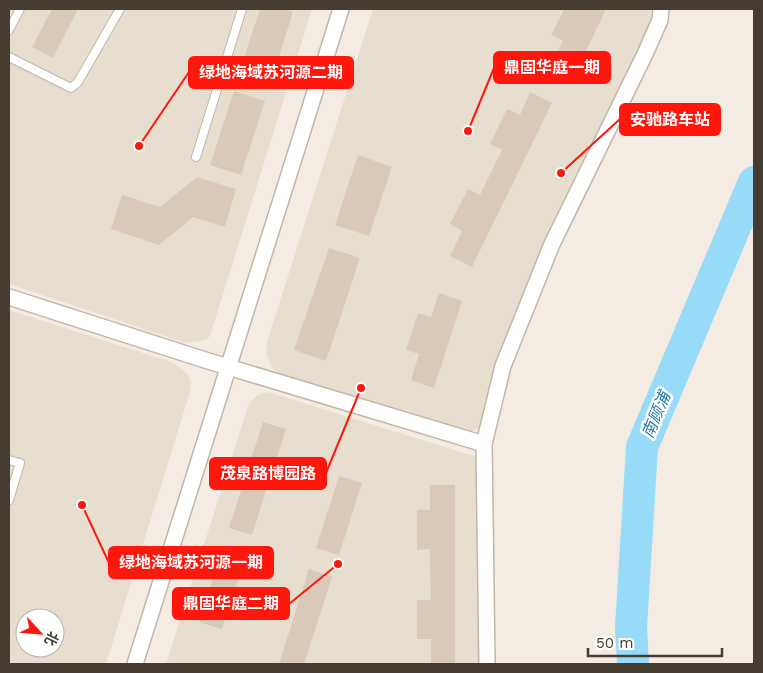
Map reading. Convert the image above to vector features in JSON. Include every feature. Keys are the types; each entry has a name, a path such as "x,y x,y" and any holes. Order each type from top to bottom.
{"street":[{"path":"134,664 230,367 341,9"},
{"path":"487,664 484,444 503,366 552,244 645,54 660,20 661,9"},
{"path":"9,297 230,367 484,444"}],"lane":[{"path":"9,30 20,9"},
{"path":"9,57 71,88 78,82 86,70 120,9"},
{"path":"196,157 242,9"},
{"path":"9,460 20,463 9,500"}],"shaded area":[{"path":"9,9 312,9 210,336 206,340 186,343 9,284"},
{"path":"373,9 655,9 654,20 484,425 471,432 463,433 278,373 272,367 267,357 266,345"},
{"path":"9,310 174,363 188,375 191,382 190,392 106,664 9,664"},
{"path":"268,392 474,456 477,459 480,664 166,664 249,403 257,395"}],"building":[{"path":"52,9 78,9 53,58 32,47"},
{"path":"260,9 284,9 293,12 270,85 238,76"},
{"path":"564,9 606,9 574,76 551,65 563,41 551,35"},
{"path":"234,91 265,101 241,175 210,165"},
{"path":"530,92 552,103 472,267 450,256 462,231 450,224 468,189 480,195 502,150 490,144 507,109 520,115"},
{"path":"358,155 392,167 369,236 335,225"},
{"path":"197,177 236,189 225,227 193,217 159,245 111,229 122,195 160,207"},
{"path":"329,248 360,258 326,361 294,350"},
{"path":"439,293 462,301 434,388 411,380 419,354 406,350 418,313 431,317"},
{"path":"263,422 286,429 252,535 229,528"},
{"path":"339,476 362,483 339,555 316,548"},
{"path":"430,485 455,485 455,664 431,664 431,639 417,639 417,600 431,600 430,549 417,550 417,510 430,510"},
{"path":"222,550 245,557 222,629 199,622"},
{"path":"309,569 332,577 304,664 279,664"}],"waterway":[{"name":"南顾浦","path":"633,664 631,627 642,447 754,182"}],"place":[{"name":"鼎固华庭一期","path":"468,131"},
{"name":"绿地海域苏河源二期","path":"139,146"},
{"name":"安驰路车站","path":"561,173"},
{"name":"茂泉路博园路","path":"361,388"},
{"name":"绿地海域苏河源一期","path":"82,505"},
{"name":"鼎固华庭二期","path":"338,564"}]}
